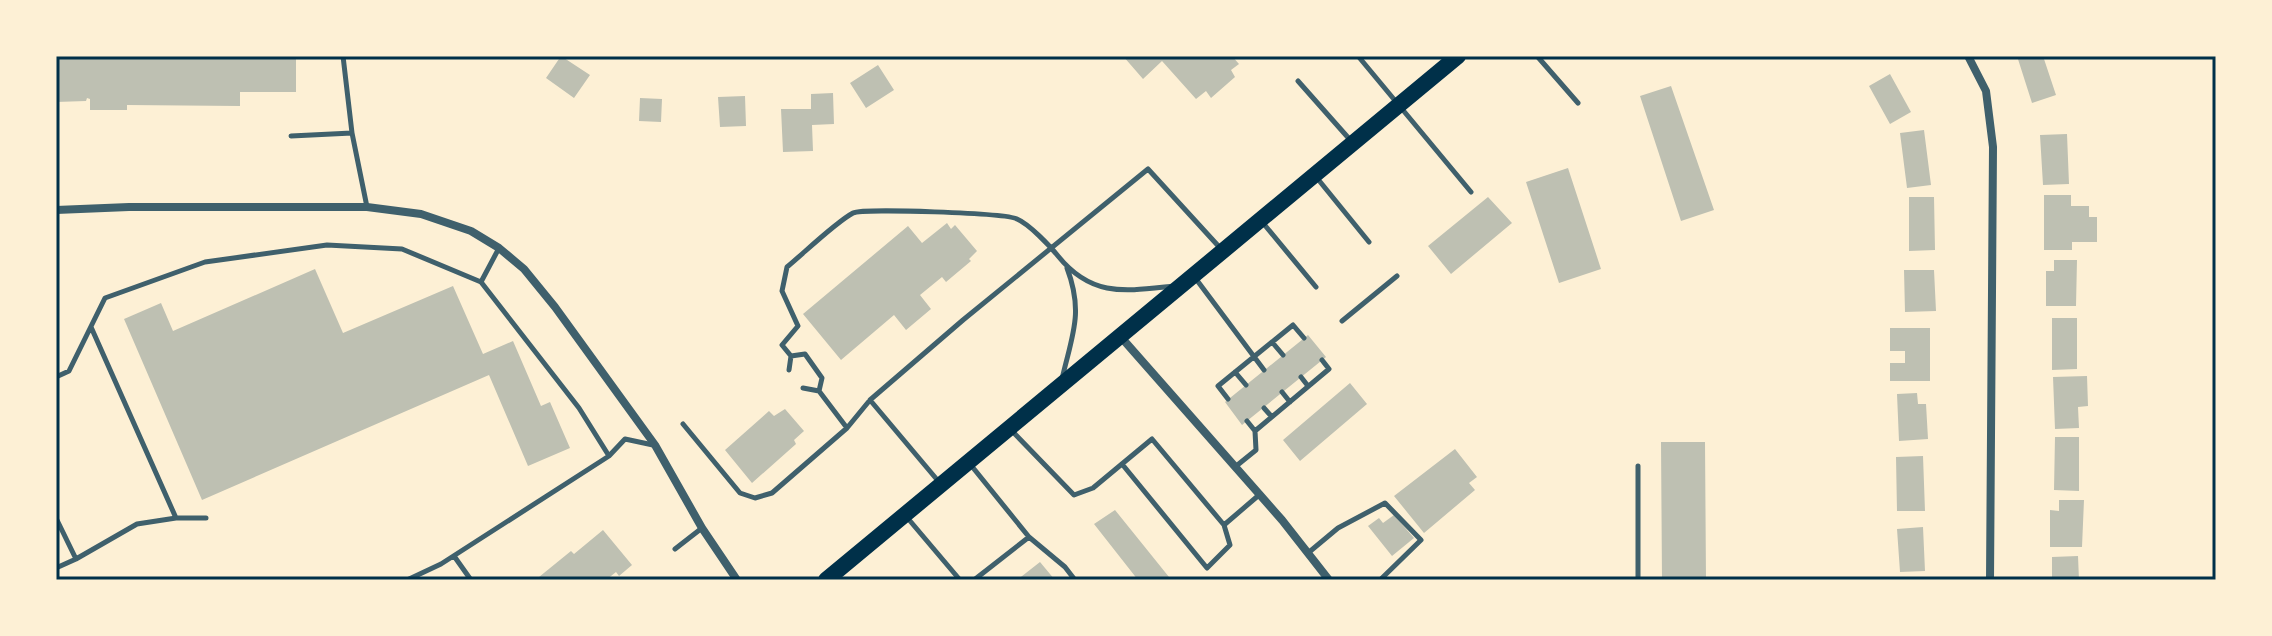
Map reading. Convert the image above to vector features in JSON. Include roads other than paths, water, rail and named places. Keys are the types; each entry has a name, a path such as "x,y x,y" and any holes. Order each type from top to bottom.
{"main road":[{"path":"826,580 1458,56"}],"street":[{"path":"1968,56 1986,91 1993,147 1990,580"},
{"path":"56,210 367,207 421,214 471,231 499,248 524,269 555,307 655,445 702,528 737,580"},
{"path":"1119,336 1329,580"}],"lane":[{"path":"343,56 352,133 367,207"},
{"path":"1358,56 1471,192"},
{"path":"1537,56 1578,103"},
{"path":"1298,81 1353,143"},
{"path":"291,136 352,133"},
{"path":"683,424 740,493 755,498 772,493 847,428 870,400 1148,169 1222,251"},
{"path":"1314,175 1369,242"},
{"path":"789,370 791,356 782,345 798,326 782,291 787,267 855,211 927,211 1017,218 1067,267 1092,285 1109,291 1187,280 1264,370"},
{"path":"1260,219 1316,287"},
{"path":"56,377 69,371 105,298 205,262 327,245 402,249 481,282 579,408 609,456"},
{"path":"481,282 499,248"},
{"path":"1060,385 1078,312 1067,267"},
{"path":"1342,321 1397,276"},
{"path":"1228,399 1218,386 1293,325 1304,338"},
{"path":"91,327 176,518"},
{"path":"1272,342 1283,355"},
{"path":"791,356 805,354 822,378 819,391"},
{"path":"1255,431 1329,369 1322,360"},
{"path":"1235,372 1246,385"},
{"path":"1301,377 1308,386"},
{"path":"803,388 819,391 847,428"},
{"path":"1282,392 1290,402"},
{"path":"870,400 941,484"},
{"path":"1264,408 1272,417"},
{"path":"1234,467 1256,450 1255,431 1247,421"},
{"path":"1009,428 1074,495 1093,488 1152,439 1224,525 1230,545 1207,568 1122,464"},
{"path":"407,580 454,556 609,456 625,439 655,445"},
{"path":"968,462 1029,537 1065,567 1075,580"},
{"path":"1638,466 1638,580"},
{"path":"1224,525 1259,495"},
{"path":"1308,553 1338,528 1385,503 1421,540 1380,580"},
{"path":"905,515 960,580"},
{"path":"56,518 76,559"},
{"path":"56,568 137,524 176,518 206,518"},
{"path":"675,549 702,528"},
{"path":"974,580 1029,537"},
{"path":"454,556 471,580"}]}
